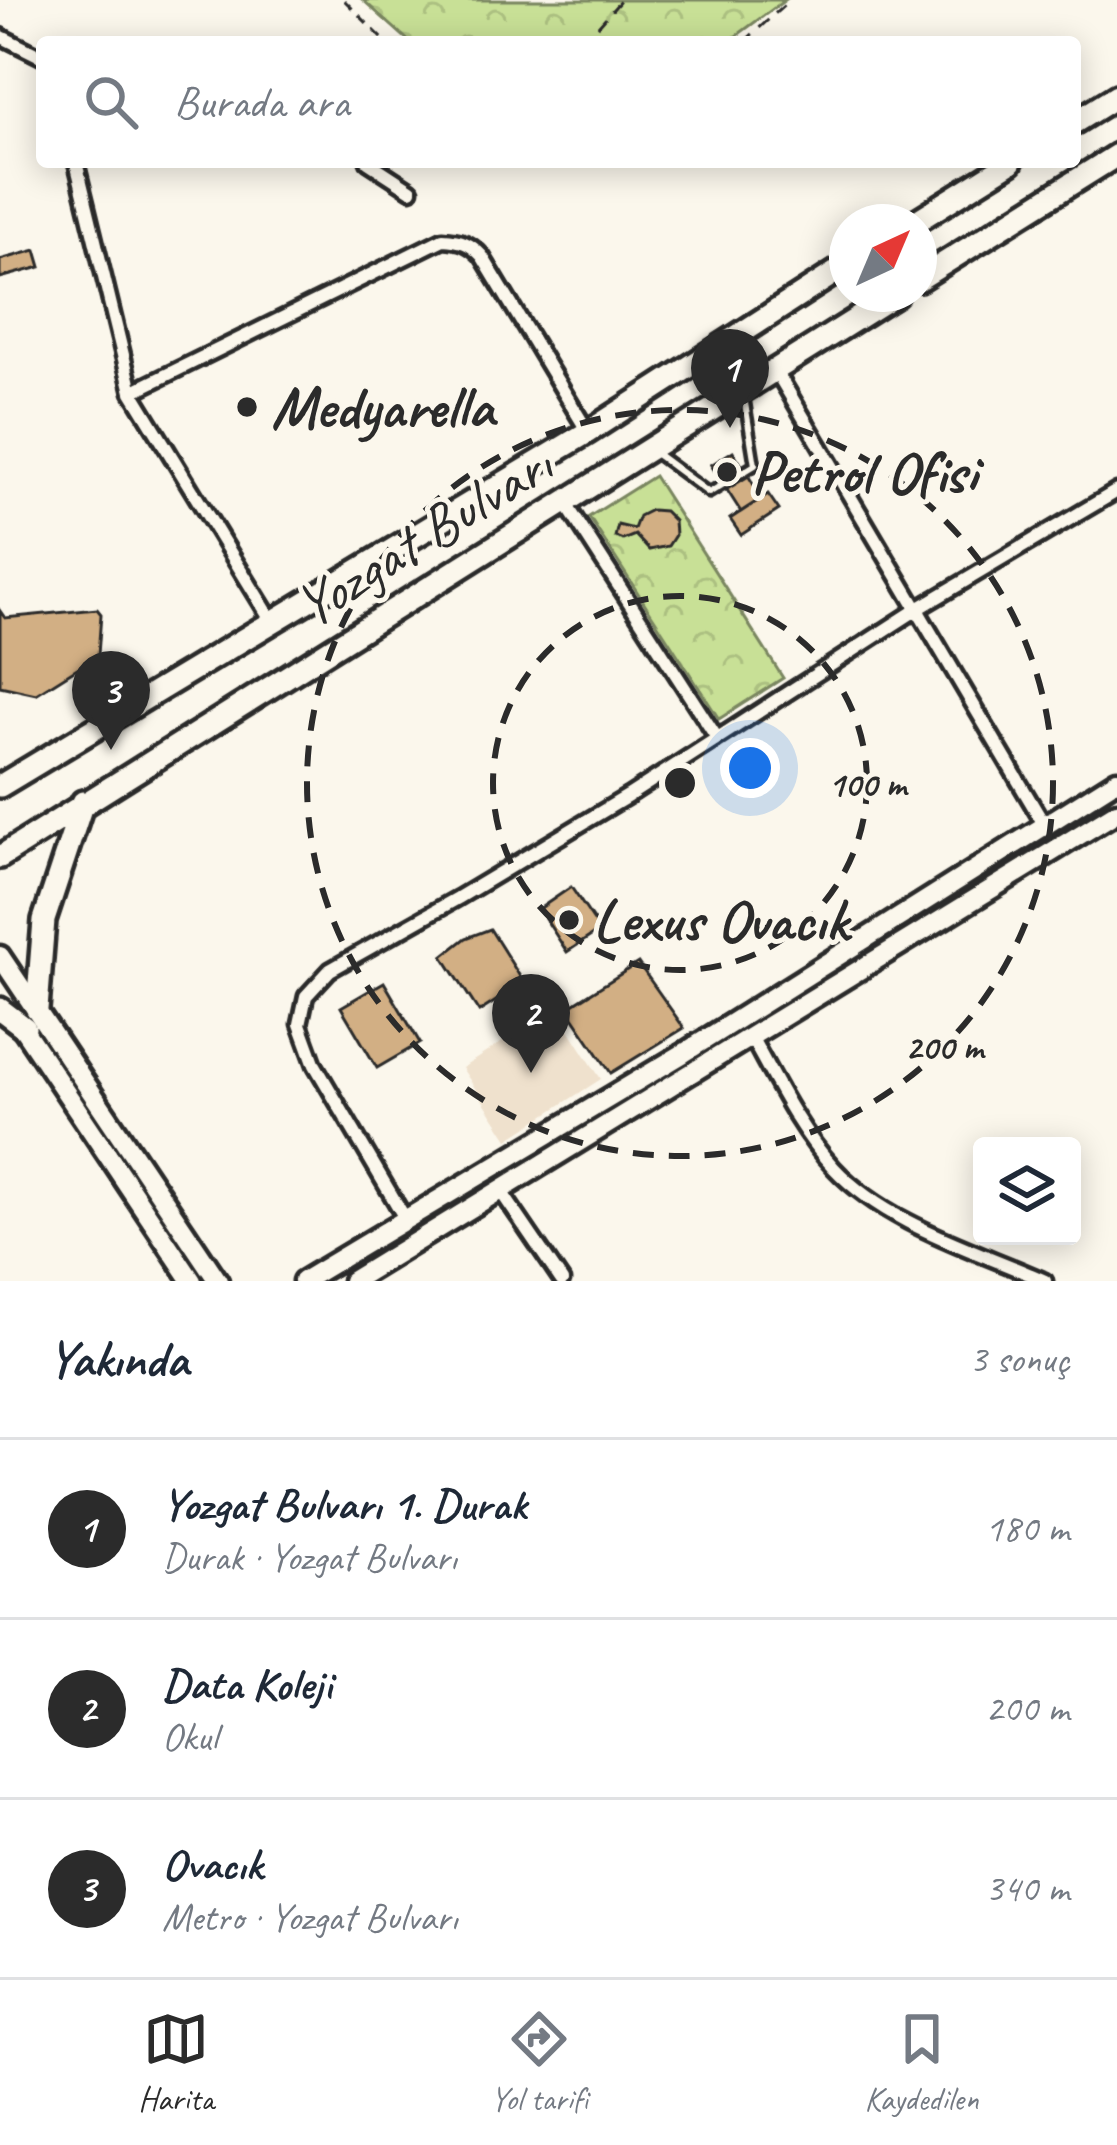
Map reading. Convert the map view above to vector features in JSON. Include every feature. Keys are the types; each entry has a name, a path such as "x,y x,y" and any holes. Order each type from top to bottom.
{"main road":[{"path":"1081,118 1117,96"},
{"path":"937,269 1117,155"},
{"path":"937,208 1001,168"},
{"name":"Yozgat Bulvarı","path":"0,786 587,432 829,277"},
{"name":"Yozgat Bulvarı","path":"0,857 868,312"},
{"path":"0,773 24,772"},
{"path":"303,1281 684,1053 1117,780"},
{"path":"31,1019 44,920 82,802"},
{"path":"352,1281 1117,812"},
{"path":"0,956 31,1019 192,1281"},
{"path":"0,1005 31,1019 218,1281"}],"street":[{"path":"0,36 36,53"},
{"path":"77,168 132,392 272,621"},
{"path":"377,168 411,190"},
{"path":"132,392 443,239 458,240 471,244 482,256 587,432"},
{"path":"776,371 1045,826"},
{"path":"406,1220 315,1065 300,1024 306,996 330,970 458,898 919,608 1117,491"},
{"path":"566,504 717,738"},
{"path":"750,1035 818,1148 854,1187 899,1216 1046,1281"},
{"path":"500,1190 562,1281"}],"lane":[{"path":"652,451 709,494 755,465 743,392"}],"path":[{"path":"344,0 380,36"},
{"path":"589,36 621,0"},
{"path":"751,36 790,0"}],"shaded area":[{"path":"555,1008 601,1079 508,1139 462,1068"}],"green space":[{"path":"363,0 785,0 736,36 403,36"},
{"path":"654,476 783,678 719,719 589,517"}],"building":[{"path":"36,250 41,267 0,278 0,260"},
{"path":"733,451 762,498 741,512 711,465"},
{"path":"768,494 779,510 741,535 730,519"},
{"path":"664,511 674,521 675,535 668,546 649,550 635,535 623,540 615,537 618,525 634,529 639,516"},
{"path":"97,609 101,614 98,655 36,694 0,686 0,611 5,618"},
{"name":"Lexus Ovacık","path":"571,887 600,930 567,952 539,909"},
{"path":"490,929 524,983 479,1012 443,956 466,938"},
{"path":"638,963 684,1028 611,1073 567,1008"},
{"path":"384,982 420,1043 377,1068 341,1007"}],"place":[{"name":"Medyarella","path":"247,407"},
{"name":"Yozgat Bulvarı 1. Durak","path":"730,428"},
{"name":"Petrol Ofisi","path":"727,472"},
{"name":"Ovacık","path":"111,750"},
{"name":"Lexus Ovacık","path":"569,920"},
{"name":"Data Koleji","path":"531,1073"}]}
